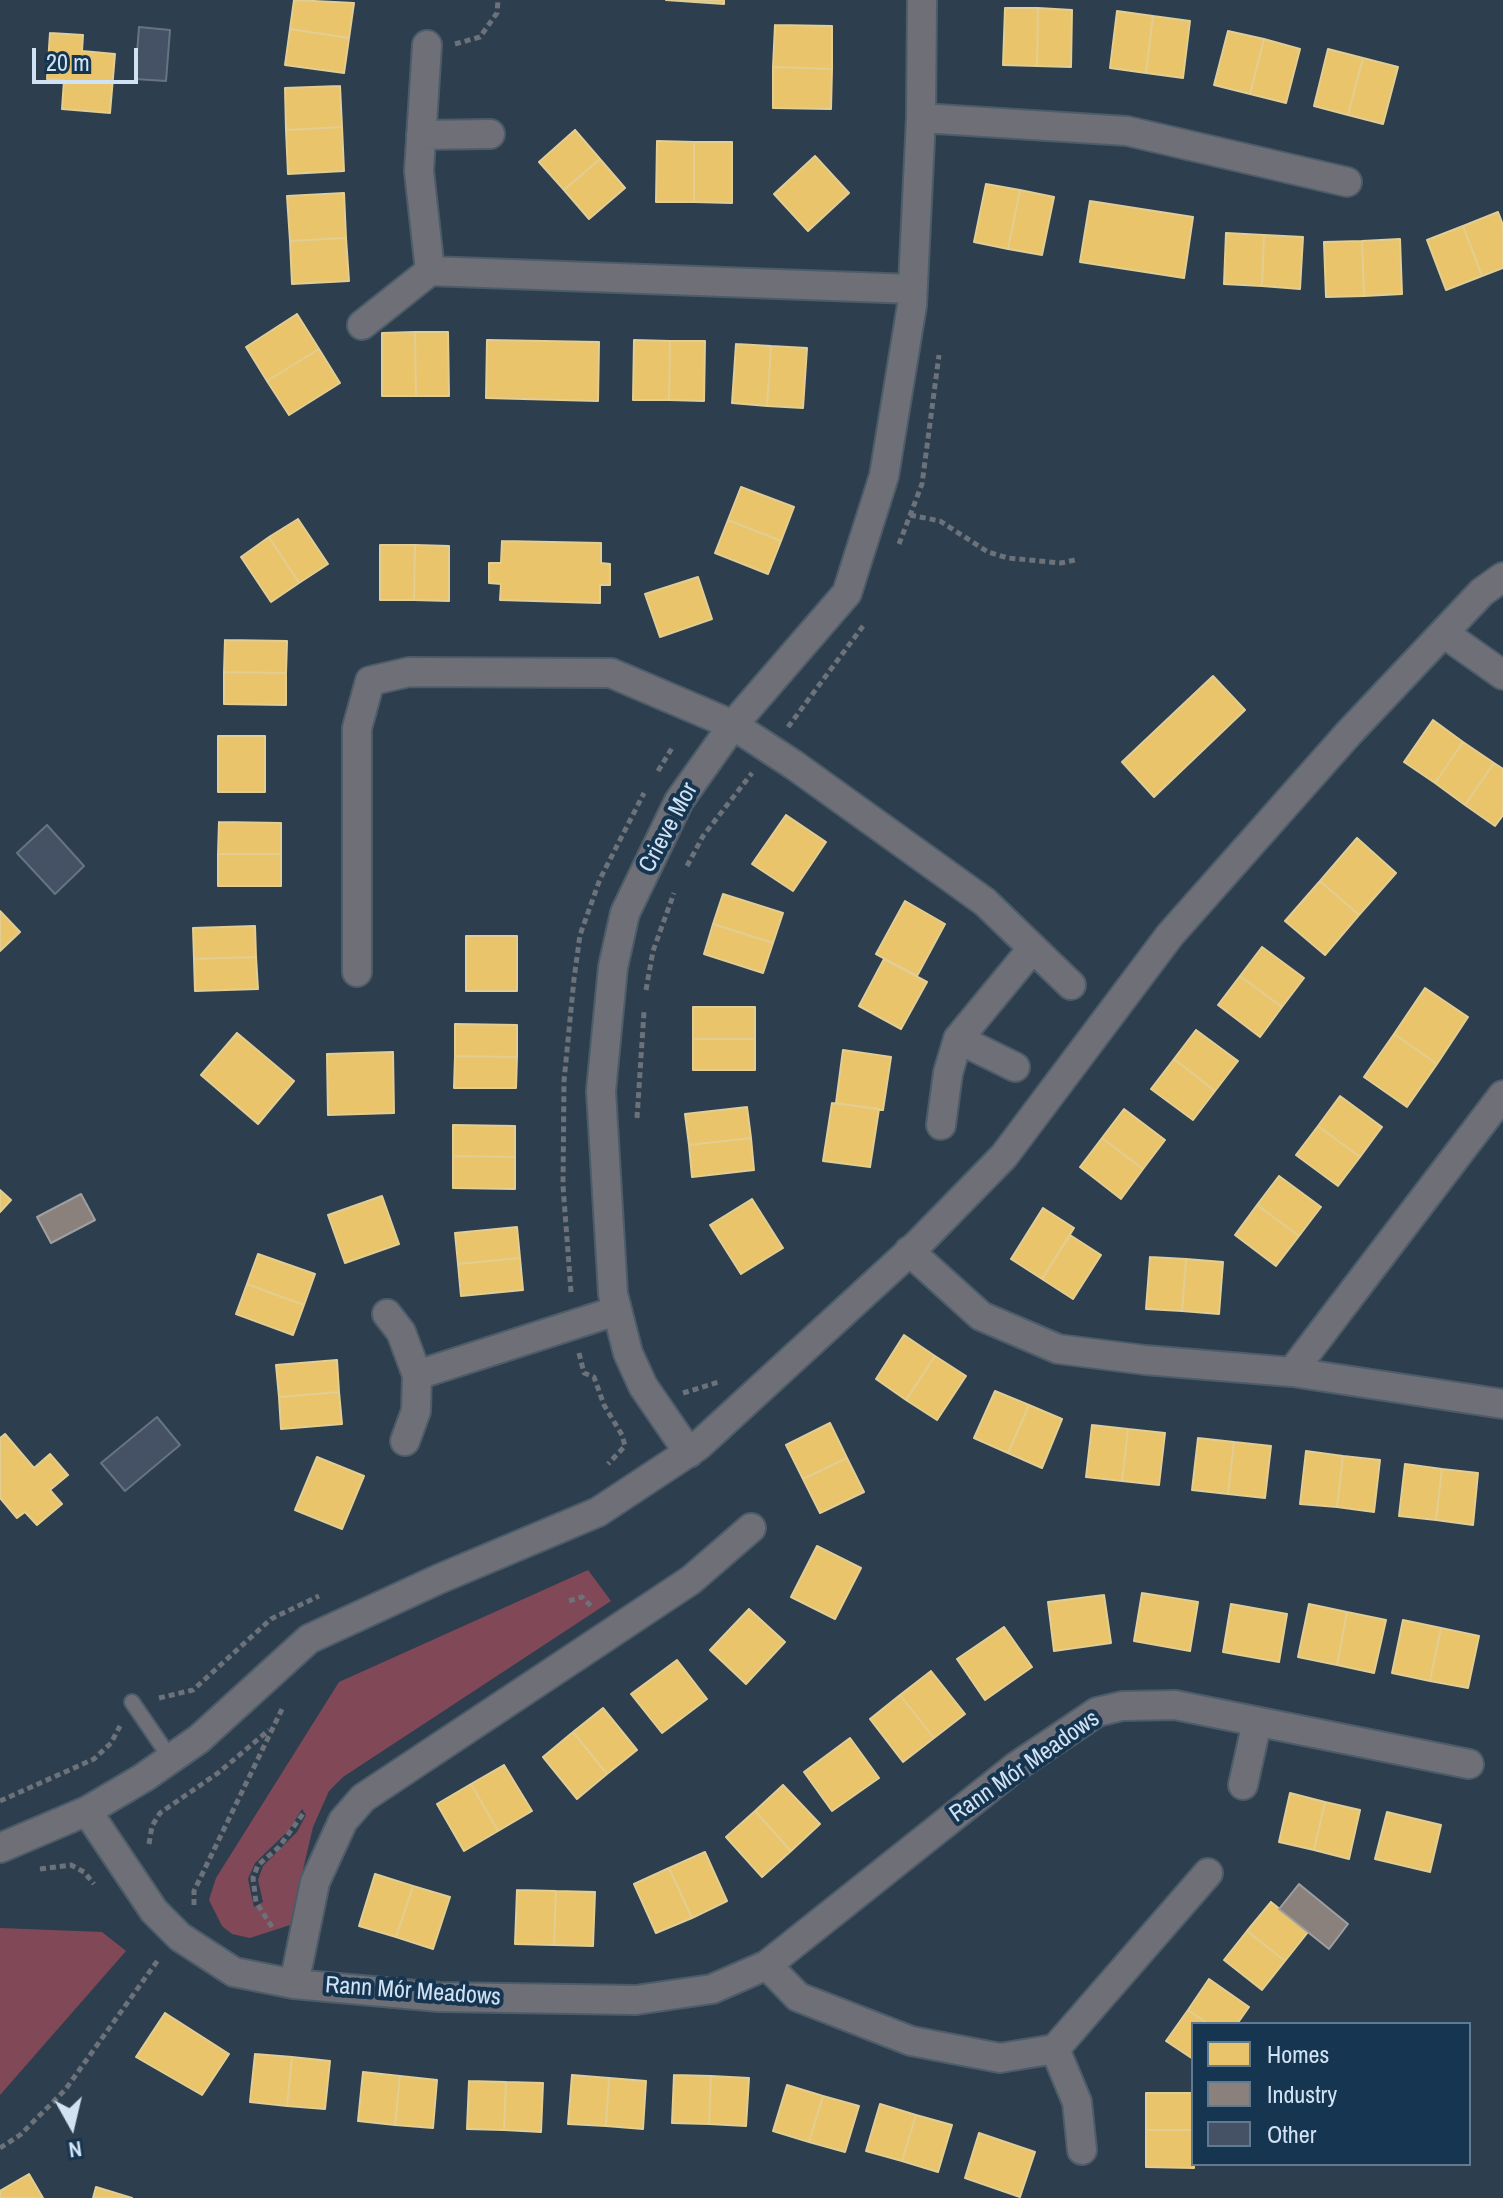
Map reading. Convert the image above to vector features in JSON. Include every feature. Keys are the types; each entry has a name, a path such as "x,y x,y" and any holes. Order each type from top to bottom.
{"street":[{"name":"Crieve Mor","path":"689,1453 643,1386 628,1353 616,1311 601,1091 613,967 625,913 679,801 733,725 847,593 884,476 912,289 921,118 922,0"},
{"path":"427,45 419,171 430,271"},
{"path":"921,118 1127,131 1347,182"},
{"path":"421,135 490,134"},
{"path":"362,325 430,271 912,289"},
{"path":"0,1848 87,1811 171,1759 199,1739 309,1639 439,1579 598,1512 689,1453 909,1251 1004,1156 1170,935 1348,734 1482,592 1503,577"},
{"path":"1445,634 1503,675"},
{"path":"357,972 357,728 370,681 409,672 611,673 733,725 985,902 1071,985"},
{"path":"941,1125 948,1073 958,1039 1033,948"},
{"path":"958,1039 1015,1067"},
{"path":"1292,1372 1503,1095"},
{"path":"909,1251 981,1316 1058,1349 1145,1360 1292,1372 1503,1404"},
{"path":"417,1375 616,1311"},
{"path":"387,1314 401,1332 417,1375 416,1411 405,1441"},
{"name":"Rann Mór Meadows","path":"294,1984 315,1882 343,1821 363,1798 691,1580 751,1528"},
{"name":"Rann Mór Meadows","path":"87,1811 154,1911 180,1937 234,1972 294,1984 439,1997 636,2000 712,1989 767,1965 1017,1766 1097,1712 1122,1706 1175,1705 1469,1764"},
{"path":"1243,1785 1257,1722"},
{"path":"767,1965 798,1997 911,2041 1000,2058 1055,2049 1208,1873"},
{"path":"1055,2049 1077,2102 1082,2150"}],"lane":[{"path":"132,1702 171,1759"}],"path":[{"path":"427,45 466,43 480,37 497,13 498,0"},
{"path":"910,515 940,521 988,552 1008,558 1061,563 1075,560"},
{"path":"151,1856 149,1842 160,1813 218,1773 272,1727"},
{"path":"301,1950 273,1929 256,1902 253,1878 258,1865 279,1847 305,1811"},
{"path":"26,1874 51,1865 71,1865 84,1872 100,1891"}],"shaded area":[{"path":"588,1570 611,1601 343,1777 329,1791 313,1827 290,1925 250,1938 232,1934 222,1926 209,1900 216,1878 339,1682","holes":["302,1809 306,1815 297,1832 263,1866 258,1880 263,1902 254,1907 248,1879 255,1863 289,1830"]},
{"path":"0,1928 102,1932 126,1951 0,2095"}],"building: Homes":[{"path":"294,0 354,3 349,38 290,29"},
{"path":"666,0 724,0 724,4"},
{"path":"1005,8 1038,8 1037,66 1003,65"},
{"path":"1038,8 1072,10 1071,67 1037,66"},
{"path":"1117,11 1153,16 1146,73 1110,68"},
{"path":"1153,16 1190,21 1183,78 1146,73"},
{"path":"775,25 832,26 832,69 773,67"},
{"path":"290,29 349,38 344,73 285,65"},
{"path":"1228,31 1264,39 1250,94 1214,85"},
{"path":"50,33 83,35 82,51 115,54 110,113 62,109 64,80 47,79"},
{"path":"1264,39 1300,49 1286,103 1250,94"},
{"path":"1328,49 1363,58 1348,115 1314,106"},
{"path":"1363,58 1398,67 1383,124 1348,115"},
{"path":"773,67 832,69 831,109 773,108"},
{"path":"340,86 342,127 286,130 285,88"},
{"path":"342,127 344,171 288,174 286,130"},
{"path":"575,130 600,159 564,190 539,162"},
{"path":"657,141 694,142 694,202 656,202"},
{"path":"694,142 732,142 732,203 694,202"},
{"path":"815,156 849,193 808,231 774,194"},
{"path":"600,159 625,188 589,219 564,190"},
{"path":"986,184 1020,190 1008,249 974,242"},
{"path":"1020,190 1054,197 1042,255 1008,249"},
{"path":"344,193 346,238 290,241 287,196"},
{"path":"1090,201 1193,217 1184,278 1080,262"},
{"path":"1498,212 1503,225 1503,268 1482,276 1463,226"},
{"path":"1463,226 1482,276 1446,290 1427,240"},
{"path":"1226,233 1264,235 1262,286 1224,284"},
{"path":"1264,235 1303,237 1300,289 1262,286"},
{"path":"346,238 349,281 292,284 290,241"},
{"path":"1400,239 1402,294 1364,296 1362,241"},
{"path":"1362,241 1364,296 1326,297 1324,242"},
{"path":"297,314 319,349 267,381 246,347"},
{"path":"415,332 448,332 449,396 416,396"},
{"path":"415,332 416,396 382,396 382,333"},
{"path":"487,340 599,342 598,401 486,398"},
{"path":"634,340 670,341 669,400 633,400"},
{"path":"670,341 705,341 704,401 669,400"},
{"path":"736,344 771,346 767,406 732,403"},
{"path":"771,346 807,348 803,408 767,406"},
{"path":"319,349 340,383 289,415 267,381"},
{"path":"741,487 794,507 781,541 728,520"},
{"path":"298,519 328,564 299,583 269,537"},
{"path":"728,520 781,541 768,574 715,553"},
{"path":"269,537 299,583 271,602 241,557"},
{"path":"502,541 601,543 601,563 610,564 610,585 600,585 600,603 500,600 501,584 489,583 489,563 501,563"},
{"path":"380,545 415,545 414,600 380,600"},
{"path":"415,545 449,546 449,601 414,600"},
{"path":"698,577 712,619 660,637 645,594"},
{"path":"225,640 287,641 286,673 224,672"},
{"path":"224,672 286,673 286,705 224,704"},
{"path":"1213,676 1245,710 1154,797 1122,762"},
{"path":"1433,720 1463,742 1435,783 1404,762"},
{"path":"218,736 265,736 265,792 218,792"},
{"path":"1463,742 1494,763 1465,805 1435,783"},
{"path":"1494,763 1503,769 1503,815 1495,826 1465,805"},
{"path":"786,815 826,842 793,891 752,864"},
{"path":"219,822 281,823 281,854 218,854"},
{"path":"1357,838 1396,873 1359,915 1320,881"},
{"path":"218,854 281,854 281,886 218,886"},
{"path":"1320,881 1359,915 1325,955 1285,921"},
{"path":"723,894 783,913 773,943 713,924"},
{"path":"905,901 945,924 917,976 876,954"},
{"path":"0,911 20,932 0,951"},
{"path":"713,924 773,943 763,973 704,954"},
{"path":"255,926 256,957 194,959 193,928"},
{"path":"466,936 517,936 517,991 466,991"},
{"path":"1262,947 1304,978 1282,1007 1240,976"},
{"path":"256,957 258,989 195,991 194,959"},
{"path":"884,959 927,982 901,1029 859,1006"},
{"path":"1240,976 1282,1007 1260,1037 1218,1005"},
{"path":"1425,988 1468,1017 1437,1064 1394,1034"},
{"path":"693,1007 755,1007 755,1039 693,1039"},
{"path":"455,1024 517,1025 517,1057 455,1056"},
{"path":"1196,1030 1238,1061 1215,1091 1174,1059"},
{"path":"237,1033 294,1081 258,1124 201,1075"},
{"path":"1394,1034 1437,1064 1407,1107 1364,1077"},
{"path":"693,1039 755,1039 755,1070 693,1070"},
{"path":"843,1050 891,1057 883,1110 836,1103"},
{"path":"393,1052 394,1113 328,1115 327,1054"},
{"path":"455,1056 517,1057 516,1088 454,1088"},
{"path":"1174,1059 1215,1091 1193,1120 1151,1089"},
{"path":"1340,1096 1382,1127 1360,1157 1318,1126"},
{"path":"832,1103 879,1109 870,1167 823,1161"},
{"path":"747,1107 751,1138 689,1145 685,1114"},
{"path":"1124,1109 1165,1140 1143,1169 1102,1138"},
{"path":"453,1125 515,1126 515,1157 453,1156"},
{"path":"1318,1126 1360,1157 1338,1186 1296,1155"},
{"path":"751,1138 754,1170 692,1177 689,1145"},
{"path":"1102,1138 1143,1169 1121,1199 1080,1167"},
{"path":"453,1156 515,1157 515,1189 453,1188"},
{"path":"1279,1176 1321,1207 1299,1236 1257,1205"},
{"path":"0,1190 11,1200 0,1212"},
{"path":"382,1196 399,1244 345,1263 328,1215"},
{"path":"752,1199 783,1248 741,1274 710,1225"},
{"path":"1257,1205 1299,1236 1276,1266 1235,1235"},
{"path":"1043,1208 1074,1228 1042,1279 1011,1259"},
{"path":"517,1227 520,1258 458,1264 455,1233"},
{"path":"1070,1235 1101,1255 1073,1299 1042,1279"},
{"path":"258,1254 315,1274 304,1305 247,1284"},
{"path":"1150,1257 1186,1259 1182,1311 1146,1309"},
{"path":"520,1258 523,1290 461,1296 458,1264"},
{"path":"1186,1259 1223,1262 1219,1314 1182,1311"},
{"path":"247,1284 304,1305 293,1335 236,1314"},
{"path":"904,1335 935,1356 906,1400 876,1379"},
{"path":"935,1356 966,1376 937,1420 906,1400"},
{"path":"337,1360 339,1392 279,1397 276,1365"},
{"path":"995,1391 1029,1405 1008,1453 974,1438"},
{"path":"339,1392 342,1424 281,1429 279,1397"},
{"path":"1029,1405 1062,1419 1042,1468 1008,1453"},
{"path":"830,1423 847,1458 803,1479 786,1445"},
{"path":"1092,1425 1128,1429 1122,1481 1086,1477"},
{"path":"1128,1429 1165,1433 1159,1485 1122,1481"},
{"path":"5,1434 34,1468 50,1454 68,1475 50,1490 62,1504 37,1525 25,1512 17,1518 0,1498 0,1438"},
{"path":"1198,1438 1234,1442 1228,1494 1192,1490"},
{"path":"1234,1442 1271,1446 1265,1498 1228,1494"},
{"path":"1306,1451 1343,1456 1337,1507 1300,1504"},
{"path":"1343,1456 1380,1460 1374,1512 1337,1507"},
{"path":"317,1457 364,1476 342,1529 295,1510"},
{"path":"847,1458 864,1492 820,1513 803,1479"},
{"path":"1405,1464 1442,1469 1436,1520 1399,1516"},
{"path":"1442,1469 1478,1473 1473,1525 1436,1520"},
{"path":"817,1546 861,1568 835,1619 791,1597"},
{"path":"1142,1593 1198,1602 1190,1651 1134,1641"},
{"path":"1104,1595 1111,1643 1054,1651 1048,1602"},
{"path":"1231,1604 1287,1614 1279,1662 1223,1652"},
{"path":"1309,1604 1347,1612 1337,1665 1298,1657"},
{"path":"749,1609 785,1642 746,1684 710,1650"},
{"path":"1347,1612 1386,1620 1374,1673 1337,1665"},
{"path":"1403,1620 1441,1628 1430,1681 1392,1673"},
{"path":"1004,1627 1032,1667 985,1700 957,1659"},
{"path":"1441,1628 1479,1636 1468,1688 1430,1681"},
{"path":"677,1660 707,1699 662,1733 631,1694"},
{"path":"931,1671 965,1714 934,1738 900,1695"},
{"path":"900,1695 934,1738 903,1762 870,1719"},
{"path":"603,1708 637,1750 607,1774 573,1732"},
{"path":"573,1732 607,1774 577,1799 543,1757"},
{"path":"850,1738 879,1778 832,1811 804,1772"},
{"path":"504,1765 532,1811 498,1831 471,1784"},
{"path":"471,1784 498,1831 464,1851 437,1804"},
{"path":"783,1785 820,1824 791,1851 755,1811"},
{"path":"1290,1793 1325,1802 1314,1850 1279,1842"},
{"path":"1325,1802 1360,1810 1349,1859 1314,1850"},
{"path":"755,1811 791,1851 762,1877 726,1837"},
{"path":"1387,1812 1441,1825 1430,1872 1375,1859"},
{"path":"705,1852 727,1901 692,1918 669,1868"},
{"path":"669,1868 692,1918 656,1933 634,1884"},
{"path":"375,1874 413,1886 396,1937 359,1926"},
{"path":"413,1886 450,1897 433,1949 396,1937"},
{"path":"517,1890 556,1891 554,1945 515,1944"},
{"path":"556,1891 595,1892 593,1946 554,1945"},
{"path":"1271,1902 1308,1932 1285,1961 1247,1931"},
{"path":"1247,1931 1285,1961 1262,1990 1224,1960"},
{"path":"1209,1979 1249,2007 1238,2022 1205,2022 1188,2010"},
{"path":"1188,2010 1205,2022 1191,2022 1191,2058 1166,2041"},
{"path":"165,2013 229,2054 202,2095 136,2057"},
{"path":"255,2054 292,2057 287,2106 250,2102"},
{"path":"292,2057 330,2061 325,2109 287,2106"},
{"path":"363,2072 400,2076 395,2125 358,2121"},
{"path":"572,2075 609,2078 606,2126 568,2124"},
{"path":"674,2075 711,2076 709,2124 672,2123"},
{"path":"400,2076 437,2080 433,2128 395,2125"},
{"path":"711,2076 749,2078 746,2126 709,2124"},
{"path":"609,2078 646,2081 643,2129 606,2126"},
{"path":"469,2081 506,2082 504,2130 467,2129"},
{"path":"506,2082 543,2083 541,2132 504,2130"},
{"path":"787,2085 823,2096 809,2142 773,2131"},
{"path":"1146,2093 1191,2093 1191,2130 1146,2130"},
{"path":"823,2096 859,2106 845,2152 809,2142"},
{"path":"880,2104 916,2115 902,2161 866,2151"},
{"path":"916,2115 952,2125 938,2172 902,2161"},
{"path":"1146,2130 1191,2130 1191,2166 1194,2168 1146,2167"},
{"path":"979,2133 1035,2152 1020,2197 965,2178"},
{"path":"29,2174 43,2198 0,2198 0,2191"},
{"path":"96,2187 132,2198 93,2198"}],"building: Industry":[{"path":"81,1194 95,1220 51,1243 37,1217"},
{"path":"1299,1884 1348,1924 1329,1949 1279,1909"}],"building: Other":[{"path":"139,27 170,30 166,81 135,79"},
{"path":"47,825 84,866 55,894 17,853"},
{"path":"157,1417 180,1445 125,1491 101,1463"}]}
